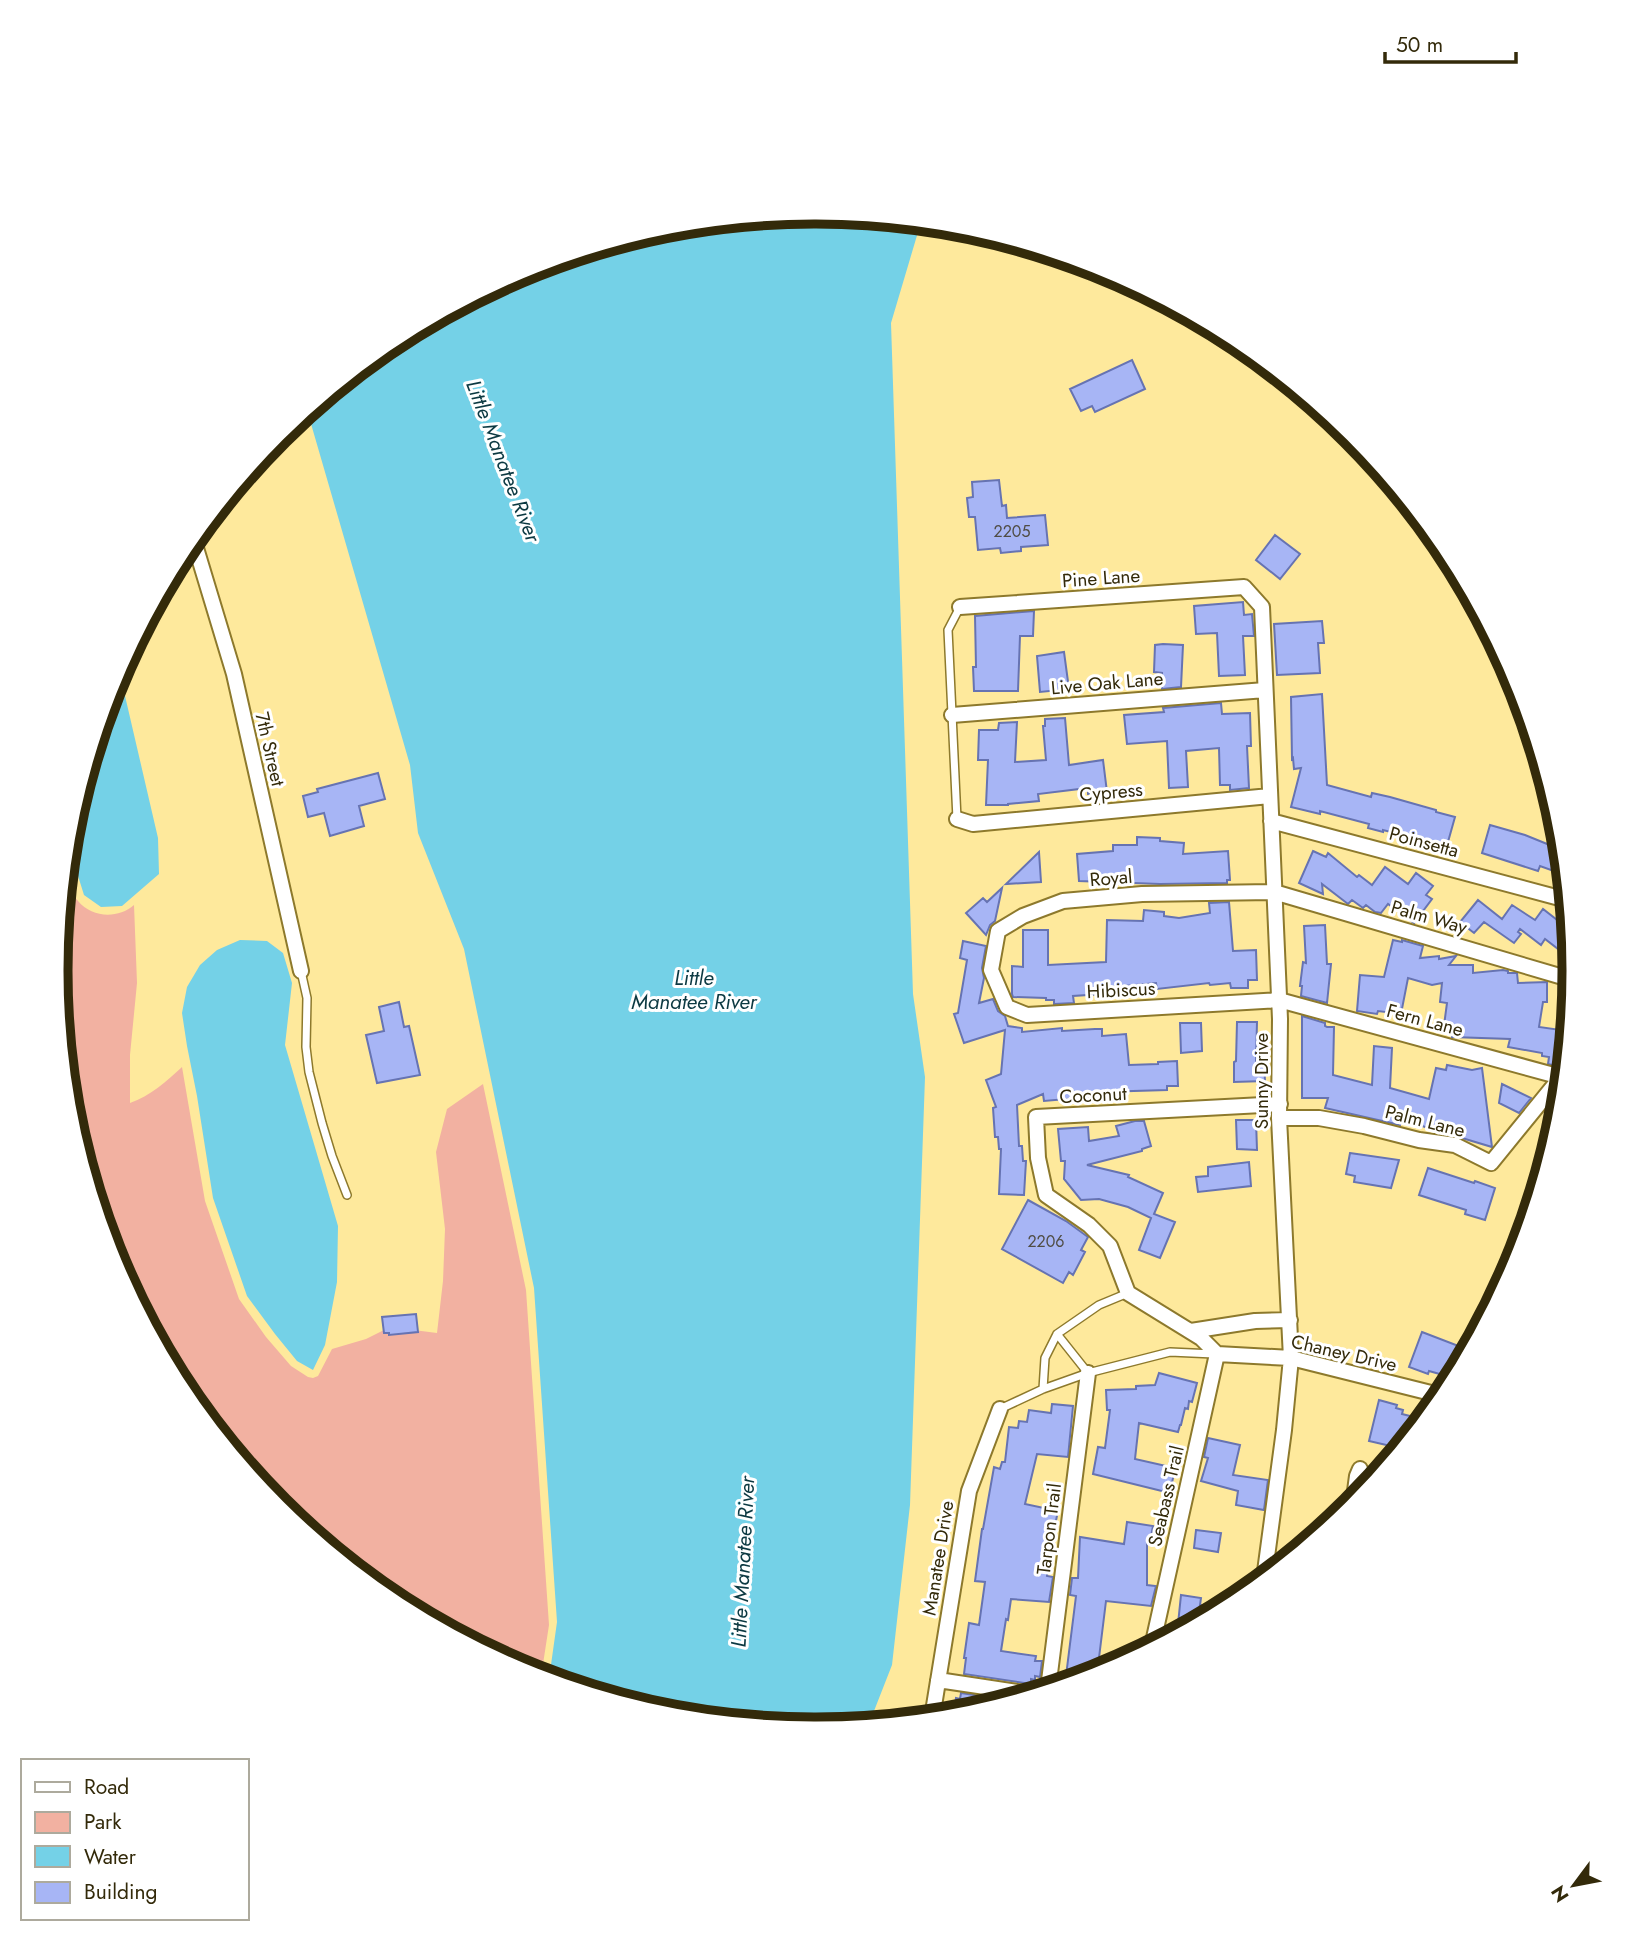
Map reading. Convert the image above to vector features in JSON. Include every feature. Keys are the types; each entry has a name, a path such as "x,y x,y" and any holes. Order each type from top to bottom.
{"street":[{"name":"7th Street","path":"197,552 234,674 301,971"},
{"name":"Pine Lane","path":"960,607 1244,587"},
{"name":"Sunny Drive","path":"1244,587 1262,607 1279,1000 1280,1111 1292,1358 1266,1566"},
{"name":"Live Oak Lane","path":"952,715 1265,690"},
{"name":"Cypress","path":"957,819 973,824 1270,796"},
{"name":"Poinsetta","path":"1271,821 1557,897"},
{"name":"Royal","path":"991,970 999,931 1023,916 1063,901 1142,894 1275,891"},
{"name":"Palm Way","path":"1275,891 1562,977"},
{"name":"Hibiscus","path":"991,970 1007,1007 1027,1015 1279,1000"},
{"name":"Fern Lane","path":"1279,1000 1554,1075"},
{"name":"Palm Lane","path":"1280,1111 1364,1125 1419,1140 1455,1145 1491,1163 1552,1087"},
{"name":"Coconut","path":"1128,1293 1110,1246 1089,1226 1046,1195 1038,1158 1036,1117 1280,1111"},
{"path":"1128,1293 1191,1331 1217,1354"},
{"path":"1191,1331 1255,1321 1290,1320"},
{"name":"Chaney Drive","path":"1217,1354 1292,1358 1430,1393"},
{"name":"Seabass Trail","path":"1155,1635 1217,1354"},
{"name":"Tarpon Trail","path":"1049,1680 1088,1373"},
{"name":"Manatee Drive","path":"934,1707 969,1491 1000,1409"},
{"path":"1356,1485 1360,1469"},
{"path":"938,1680 1011,1691"}],"lane":[{"path":"957,819 948,630 960,607"},
{"path":"301,971 307,998 306,1047 309,1072 321,1124 347,1195"},
{"path":"1043,1389 1045,1358 1057,1334 1099,1305 1128,1293"},
{"path":"1057,1334 1088,1373"},
{"path":"1000,1409 1043,1389 1088,1373 1170,1352 1217,1354"}],"green space":[{"path":"73,892 84,907 105,915 120,913 134,905 137,983 130,1055 130,1103 164,1083 182,1067 205,1201 239,1299 291,1366 308,1377 318,1376 332,1349 366,1339 390,1327 437,1333 445,1229 436,1152 447,1109 483,1084 526,1290 549,1625 543,1665 485,1640 400,1591 360,1563 287,1499 223,1425 194,1385 145,1301 108,1211 94,1164 75,1068 70,1019 68,970"}],"water":[{"name":"Little Manatee River","path":"766,225 864,225 918,231 891,323 913,994 925,1077 910,1505 892,1665 874,1715 766,1716 718,1711 622,1692 550,1668 557,1622 534,1288 464,949 418,833 410,765 310,421 360,378 442,324 485,301 575,263 669,238"},
{"path":"123,689 158,838 159,874 122,906 101,907 84,895 76,869 83,825 94,777"},
{"path":"240,940 267,941 283,953 292,983 285,1045 338,1226 337,1282 325,1345 313,1370 297,1361 247,1296 213,1198 187,1046 182,1013 187,987 200,965 217,950"}],"building":[{"path":"1132,360 1145,389 1095,412 1092,406 1081,411 1070,389"},
{"path":"999,480 1002,506 1006,505 1007,518 1045,515 1048,545 1021,547 1021,551 1001,553 1000,548 978,550 975,517 969,517 967,498 973,497 972,482"},
{"path":"1275,535 1300,554 1280,579 1256,560"},
{"path":"1243,602 1244,615 1252,614 1254,636 1243,636 1245,675 1219,676 1217,633 1196,634 1194,606"},
{"path":"1034,611 1033,636 1020,636 1018,691 974,691 975,616"},
{"path":"1322,621 1324,643 1318,643 1320,673 1277,675 1274,624"},
{"path":"1155,645 1183,645 1181,687 1162,689 1162,673 1154,672"},
{"path":"1064,652 1069,689 1040,692 1037,656"},
{"path":"1322,694 1327,785 1371,797 1372,793 1390,797 1455,817 1446,849 1418,841 1419,839 1368,828 1369,824 1320,811 1320,814 1291,807 1301,768 1294,769 1292,759 1291,697"},
{"path":"1221,703 1222,714 1250,713 1251,746 1247,746 1249,788 1230,790 1230,785 1220,785 1219,748 1186,751 1188,787 1169,788 1167,741 1127,744 1124,715 1164,712 1163,708"},
{"path":"1065,718 1069,765 1103,760 1107,792 1088,794 1088,788 1038,794 1039,801 986,805 988,760 978,760 979,730 998,730 999,723 1017,722 1015,762 1046,760 1043,726 1045,719"},
{"path":"378,773 385,799 359,806 364,826 330,836 324,813 308,817 303,796 318,792 317,789"},
{"path":"1490,825 1550,845 1555,871 1540,866 1538,871 1482,853"},
{"path":"1137,837 1184,843 1183,854 1228,851 1230,880 1227,880 1227,883 1160,884 1079,881 1077,854 1113,851 1113,845 1137,845"},
{"path":"1313,851 1326,857 1328,853 1357,877 1359,875 1372,885 1385,867 1408,884 1416,873 1433,886 1426,895 1432,899 1414,923 1388,904 1381,913 1366,905 1363,908 1352,900 1348,904 1322,884 1323,894 1299,883"},
{"path":"1039,852 1041,882 1006,884"},
{"path":"1002,888 995,921 986,935 966,913 983,898 987,902"},
{"path":"1478,900 1502,919 1512,905 1535,920 1543,909 1560,922 1561,951 1545,939 1541,945 1520,929 1518,932 1521,934 1514,943 1484,922 1474,933 1460,922"},
{"path":"1229,902 1233,951 1256,950 1257,980 1248,980 1248,988 1231,988 1230,983 1209,983 1157,989 1156,983 1103,988 1103,994 1073,996 1074,1003 1054,1004 1054,1000 1046,998 1013,997 1012,966 1023,967 1023,930 1048,930 1048,965 1106,962 1107,920 1143,921 1144,910 1164,912 1164,916 1179,918 1210,913 1209,903"},
{"path":"1325,925 1327,964 1331,964 1327,1003 1301,996 1300,986 1303,962 1306,963 1304,926"},
{"path":"1393,940 1402,940 1423,946 1420,958 1456,956 1449,965 1473,965 1473,973 1503,970 1517,973 1518,983 1547,982 1547,1002 1543,1002 1539,1027 1559,1030 1555,1066 1548,1064 1549,1057 1542,1056 1542,1053 1508,1047 1510,1039 1452,1037 1452,1034 1443,1033 1447,1003 1440,1002 1442,983 1432,985 1408,978 1401,1014 1357,1011 1360,975 1384,977"},
{"path":"963,941 986,946 979,1003 993,999 998,1011 1005,1016 1008,1026 1022,1028 1022,1032 1062,1028 1062,1031 1102,1029 1102,1036 1126,1034 1129,1065 1177,1061 1178,1086 1167,1086 1167,1090 1100,1092 1101,1096 1044,1101 1043,1094 1017,1105 1019,1146 1022,1146 1023,1161 1026,1161 1024,1195 999,1194 1001,1149 998,1137 995,1137 993,1108 996,1107 986,1080 1001,1074 1005,1030 964,1043 954,1014 958,1013 967,960 960,958"},
{"path":"399,1002 404,1027 409,1026 420,1075 377,1083 366,1035 384,1031 379,1007"},
{"path":"1302,1016 1325,1023 1327,1027 1334,1027 1333,1075 1372,1085 1374,1046 1392,1048 1390,1088 1429,1099 1436,1068 1446,1070 1447,1065 1472,1070 1482,1068 1492,1147 1402,1120 1400,1125 1325,1108 1328,1098 1302,1098"},
{"path":"1237,1022 1257,1022 1256,1061 1264,1061 1265,1081 1234,1082"},
{"path":"1180,1023 1201,1023 1202,1051 1181,1053"},
{"path":"1502,1084 1531,1098 1519,1113 1499,1103"},
{"path":"1236,1120 1256,1120 1257,1150 1237,1149"},
{"path":"1144,1121 1151,1146 1142,1151 1087,1165 1129,1175 1128,1177 1163,1193 1154,1214 1175,1222 1160,1258 1139,1250 1151,1218 1128,1207 1099,1199 1081,1200 1064,1179 1065,1161 1061,1161 1058,1129 1088,1127 1089,1141 1119,1136 1116,1126"},
{"path":"1350,1153 1399,1160 1391,1188 1354,1182 1355,1176 1346,1174"},
{"path":"1249,1162 1251,1186 1198,1192 1196,1177 1208,1176 1208,1167"},
{"path":"1428,1168 1495,1188 1485,1220 1465,1214 1466,1210 1419,1195"},
{"path":"1028,1200 1088,1237 1081,1250 1085,1252 1073,1275 1069,1272 1063,1283 1002,1249"},
{"path":"416,1314 418,1332 389,1335 384,1333 382,1317"},
{"path":"1422,1332 1460,1347 1442,1375 1429,1371 1428,1374 1409,1367"},
{"path":"1159,1373 1197,1383 1192,1402 1189,1401 1188,1409 1185,1408 1178,1432 1139,1423 1135,1459 1175,1468 1170,1493 1093,1474 1098,1447 1105,1448 1110,1410 1107,1410 1106,1390 1155,1385"},
{"path":"1379,1400 1397,1405 1396,1408 1403,1410 1402,1414 1413,1417 1390,1446 1369,1441"},
{"path":"1052,1404 1073,1406 1068,1457 1037,1454 1025,1504 1058,1511 1051,1535 1047,1576 1053,1577 1049,1602 1011,1599 1001,1651 1036,1656 1035,1661 1042,1661 1040,1677 1031,1679 1031,1684 964,1674 969,1623 979,1625 985,1582 975,1581 994,1467 1000,1469 1002,1462 1005,1462 1009,1427 1018,1428 1019,1421 1027,1422 1029,1410 1051,1413"},
{"path":"1208,1438 1240,1445 1233,1475 1268,1480 1264,1510 1236,1505 1238,1491 1201,1481 1208,1458 1204,1457"},
{"path":"1127,1522 1153,1526 1150,1542 1147,1542 1147,1585 1156,1586 1151,1606 1106,1601 1099,1661 1066,1674 1076,1596 1070,1595 1072,1578 1078,1578 1080,1537 1124,1544"},
{"path":"1196,1530 1221,1533 1218,1552 1194,1548"},
{"path":"1181,1595 1201,1598 1200,1605 1206,1606 1178,1622"},
{"path":"961,1693 981,1696 981,1698 955,1704 956,1698 960,1699"}]}
